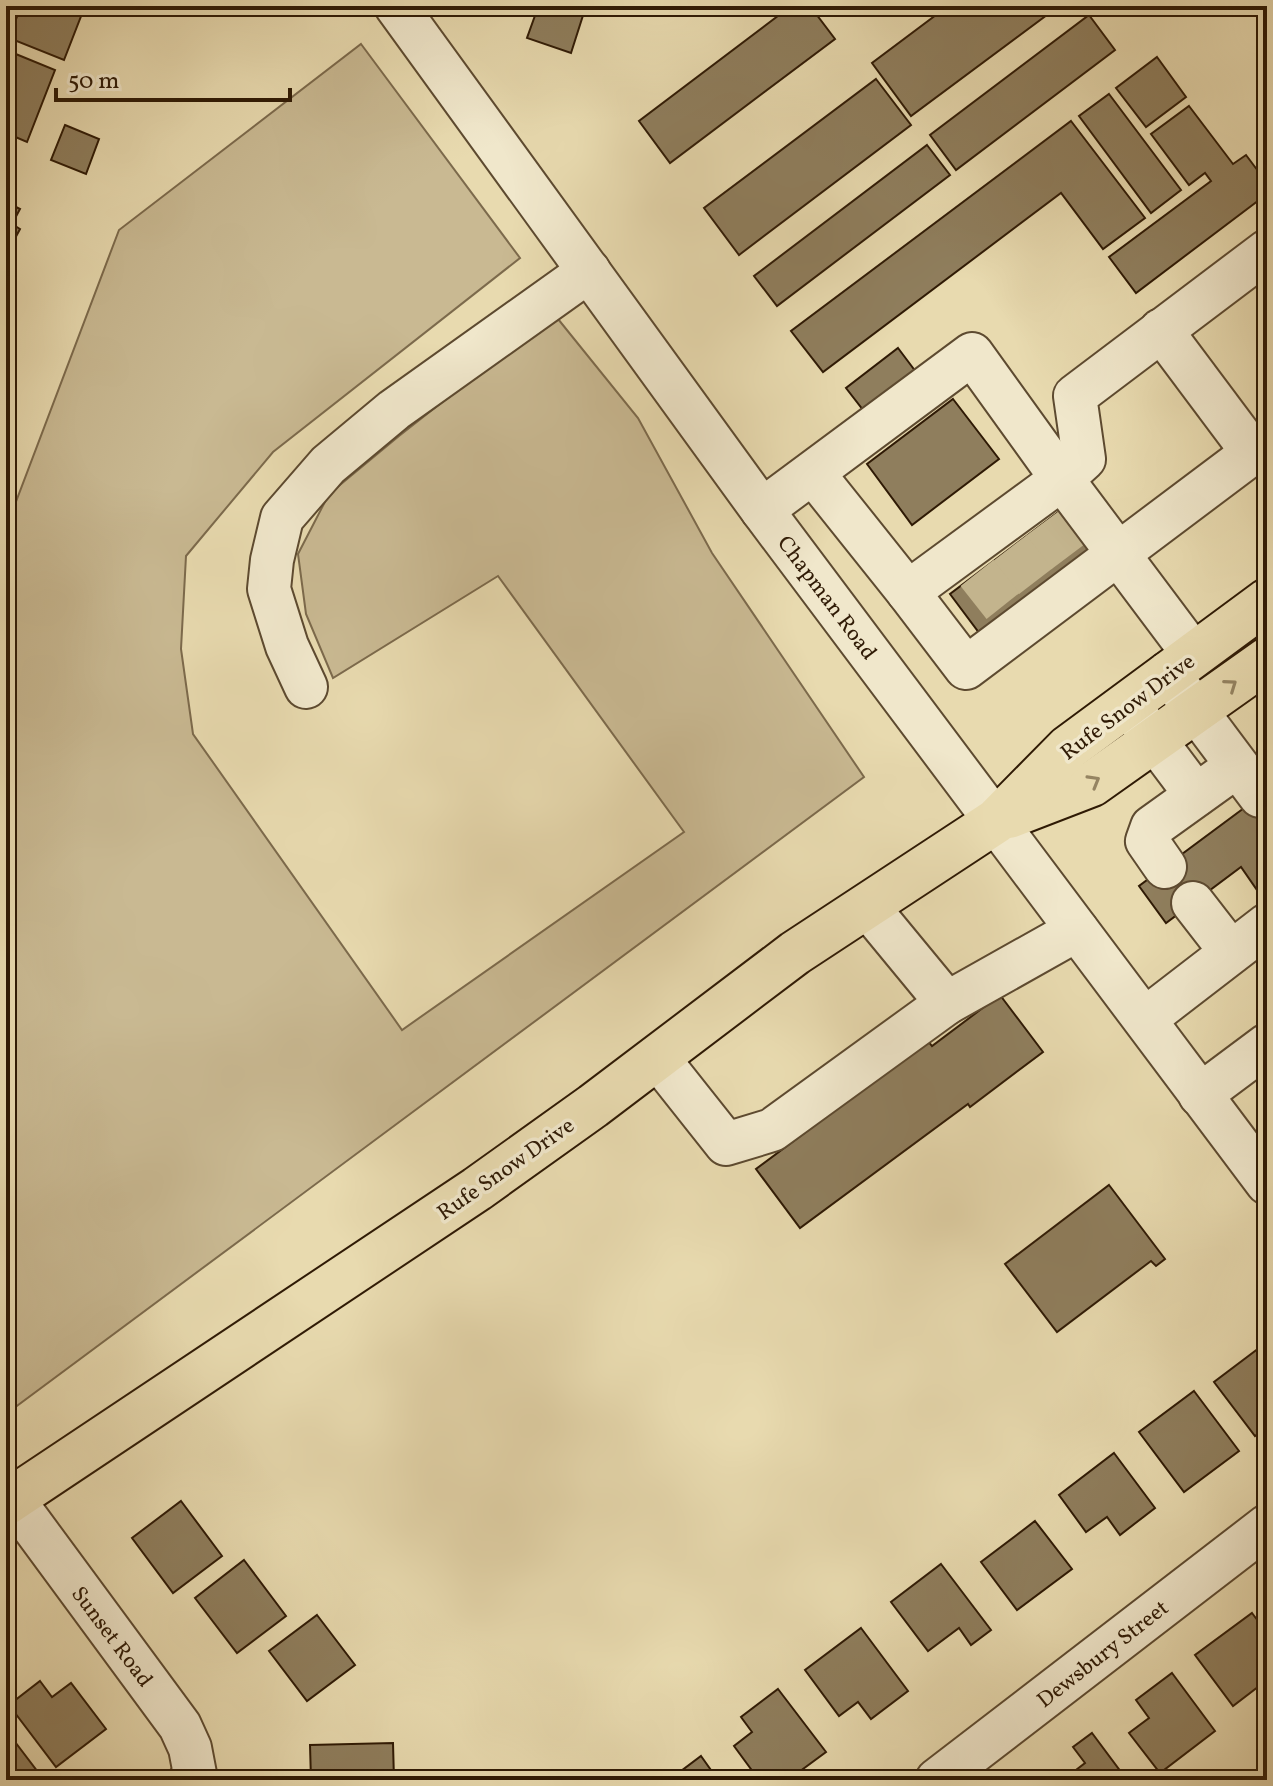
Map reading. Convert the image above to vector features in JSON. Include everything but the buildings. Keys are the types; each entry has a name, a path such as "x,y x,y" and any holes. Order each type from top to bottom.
{"main road":[{"name":"Rufe Snow Drive","path":"9,1500 477,1189 795,953 996,821 1068,748 1267,601"},
{"name":"Rufe Snow Drive","path":"996,821 1092,784 1267,660"}],"street":[{"name":"Chapman Road","path":"396,6 762,510 1267,1183"},
{"path":"908,592 985,551 1035,514 1062,479 1084,459 1075,396 1267,251"},
{"path":"306,687 287,646 269,589 282,518 328,465 394,410 589,271"},
{"path":"813,473 966,668 1032,609 1081,572 1119,553 1260,448 1161,330"},
{"path":"762,510 972,354 1119,553 1181,664 1195,710 1249,781 1196,795 1152,827 1147,841 1165,867"},
{"path":"1128,703 1196,795"},
{"path":"1193,903 1231,952"},
{"path":"867,906 947,1003"},
{"path":"1145,1019 1267,925"},
{"path":"657,1057 726,1144 772,1130 947,1003 1077,930"},
{"path":"1200,1095 1267,1045"},
{"name":"Sunset Road","path":"9,1500 180,1726 190,1748 195,1774 190,1780"},
{"name":"Dewsbury Street","path":"937,1780 1267,1526"}],"shaded area":[{"path":"361,44 520,258 273,452 186,556 181,649 193,734 402,1030 684,832 498,576 333,678 306,614 298,554 329,494 554,314 638,418 712,553 864,777 6,1414 6,528 119,230"}],"tunnel":[{"path":"1043,523 1076,567"},
{"path":"1010,548 1044,592"},
{"path":"977,573 1011,616"}]}
